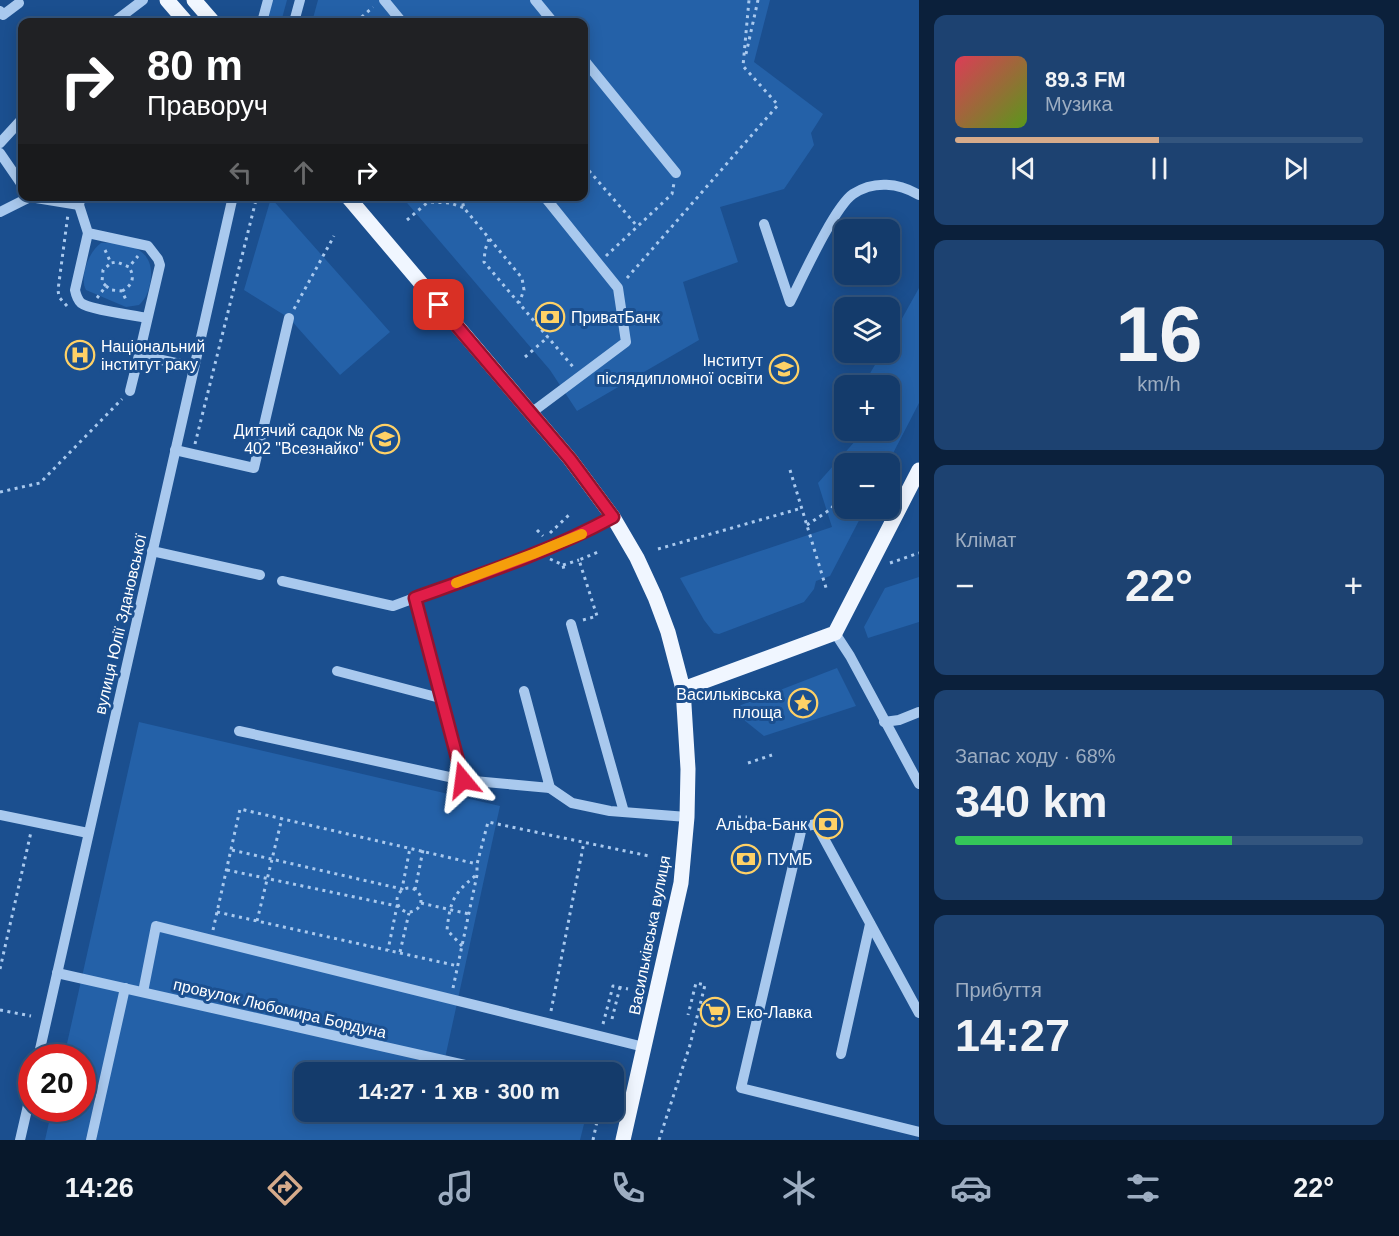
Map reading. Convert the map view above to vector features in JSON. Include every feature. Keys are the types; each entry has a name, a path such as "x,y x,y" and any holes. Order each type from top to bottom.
{"main road":[{"path":"167,0 183,18"},
{"path":"194,0 210,18"},
{"name":"Васильківська вулиця","path":"351,201 570,459 613,517 637,558 668,632 683,689 688,769 687,817 681,883 623,1140"},
{"path":"683,689 835,633 919,470"}],"street":[{"path":"119,18 143,0"},
{"path":"263,18 268,0"},
{"path":"295,18 300,0"},
{"path":"382,0 398,18"},
{"path":"535,0 550,18"},
{"path":"0,11 3,15 19,3"},
{"path":"588,68 676,173"},
{"path":"0,143 18,123"},
{"path":"0,153 18,180"},
{"path":"764,224 790,302 840,208 853,194 886,184 904,186 919,195"},
{"path":"0,212 22,201"},
{"path":"80,201 94,234 75,290 80,302 90,307 147,318"},
{"name":"вулиця Юлії Здановської","path":"41,1044 232,201"},
{"path":"531,413 626,342 618,288 548,201"},
{"path":"94,234 148,246 158,259 160,266 130,391"},
{"path":"175,450 254,468 289,318"},
{"path":"139,356 194,367"},
{"path":"282,581 393,606 533,554 585,532 613,517"},
{"path":"152,551 260,575"},
{"path":"415,598 463,780"},
{"path":"572,624 624,812"},
{"path":"835,633 850,656 919,784"},
{"path":"337,671 440,698"},
{"path":"524,691 550,788"},
{"path":"884,722 899,720 919,712"},
{"path":"239,731 463,780 550,788 572,803 610,812 687,817"},
{"path":"0,815 88,833"},
{"path":"919,1013 816,824 802,827 741,1088 919,1132"},
{"path":"841,1054 870,924"},
{"path":"143,992 156,926 644,1047"},
{"name":"провулок Любомира Бордуна","path":"57,973 452,1062"},
{"path":"91,1140 125,988"},
{"path":"624,1102 631,1104"},
{"path":"20,1140 24,1122"}],"path":[{"path":"361,18 382,0"},
{"path":"618,288 778,105 743,66 749,0"},
{"path":"743,66 758,0"},
{"path":"588,170 638,226"},
{"path":"598,263 672,194 676,173"},
{"path":"192,454 256,201"},
{"path":"407,220 429,201 450,203 464,208"},
{"path":"462,201 464,208 522,278 524,290 519,303"},
{"path":"94,234 111,263"},
{"path":"289,318 334,236"},
{"path":"489,239 484,262 581,376"},
{"path":"129,267 148,246"},
{"path":"106,286 102,282 103,270 111,263 117,262 129,267 133,277 132,283 122,291"},
{"path":"525,357 548,337"},
{"path":"0,492 40,483 130,391"},
{"path":"790,470 827,591"},
{"path":"807,525 834,505"},
{"path":"658,549 802,508"},
{"path":"544,538 570,514"},
{"path":"563,565 598,552"},
{"path":"890,563 919,553"},
{"path":"579,560 597,616"},
{"path":"748,763 772,755"},
{"path":"210,940 240,809 477,864"},
{"path":"738,817 747,817"},
{"path":"257,921 282,818"},
{"path":"0,969 34,822"},
{"path":"451,1000 477,875 477,864 488,822 649,856"},
{"path":"548,1024 584,842"},
{"path":"232,850 402,890 409,888 415,890 420,895 421,903 417,910 409,913 402,911 396,897 402,890 410,847"},
{"path":"415,890 423,850"},
{"path":"227,870 398,906"},
{"path":"462,946 447,930 449,909 458,890 477,875"},
{"path":"421,903 469,914"},
{"path":"387,950 398,906"},
{"path":"217,912 458,966"},
{"path":"400,953 409,913"},
{"path":"659,1140 690,1045 705,985 696,983 688,1015"},
{"path":"603,1027 613,986 628,989"},
{"path":"612,1019 620,987"},
{"path":"0,1010 31,1016"},
{"path":"593,1140 598,1122"}],"shaded area":[{"path":"272,0 287,0 282,18 267,18"},
{"path":"318,0 770,0 754,62 823,114 811,133 814,145 784,189 720,207 738,262 683,282 699,340 577,411 550,370 405,201 588,201 588,18 313,18"},
{"path":"270,201 274,201 390,332 340,375 289,318 244,290"},
{"path":"101,243 131,246 145,256 151,272 150,284 139,305 126,307 86,290 84,278 86,265"},
{"path":"919,288 919,403 900,440 900,375 869,375 876,363 900,363 900,322"},
{"path":"855,441 899,441 893,453 845,453"},
{"path":"834,465 834,519 860,519 830,576 816,581 814,589 804,602 719,634 714,633 680,578 832,527 818,483"},
{"path":"919,577 919,622 868,638 864,627 885,588"},
{"path":"837,668 856,706 764,736 734,712 741,705"},
{"path":"139,722 500,806 444,1062 294,1062 294,1122 584,1122 580,1140 45,1140 49,1122 96,1122 96,1044 67,1044"}],"slow traffic":[{"path":"456,583 582,534"}],"place":[{"name":"ПриватБанк","path":"550,317"},
{"name":"Національний інститут раку","path":"80,355"},
{"name":"Інститут післядипломної освіти","path":"784,369"},
{"name":"Дитячий садок № 402 \"Всезнайко\"","path":"385,439"},
{"name":"Васильківська площа","path":"803,703"},
{"name":"Альфа-Банк","path":"828,824"},
{"name":"ПУМБ","path":"746,859"},
{"name":"Еко-Лавка","path":"715,1012"}],"route":[{"path":"439,305 570,459 613,517 585,532 533,554 415,598 463,780"}]}
